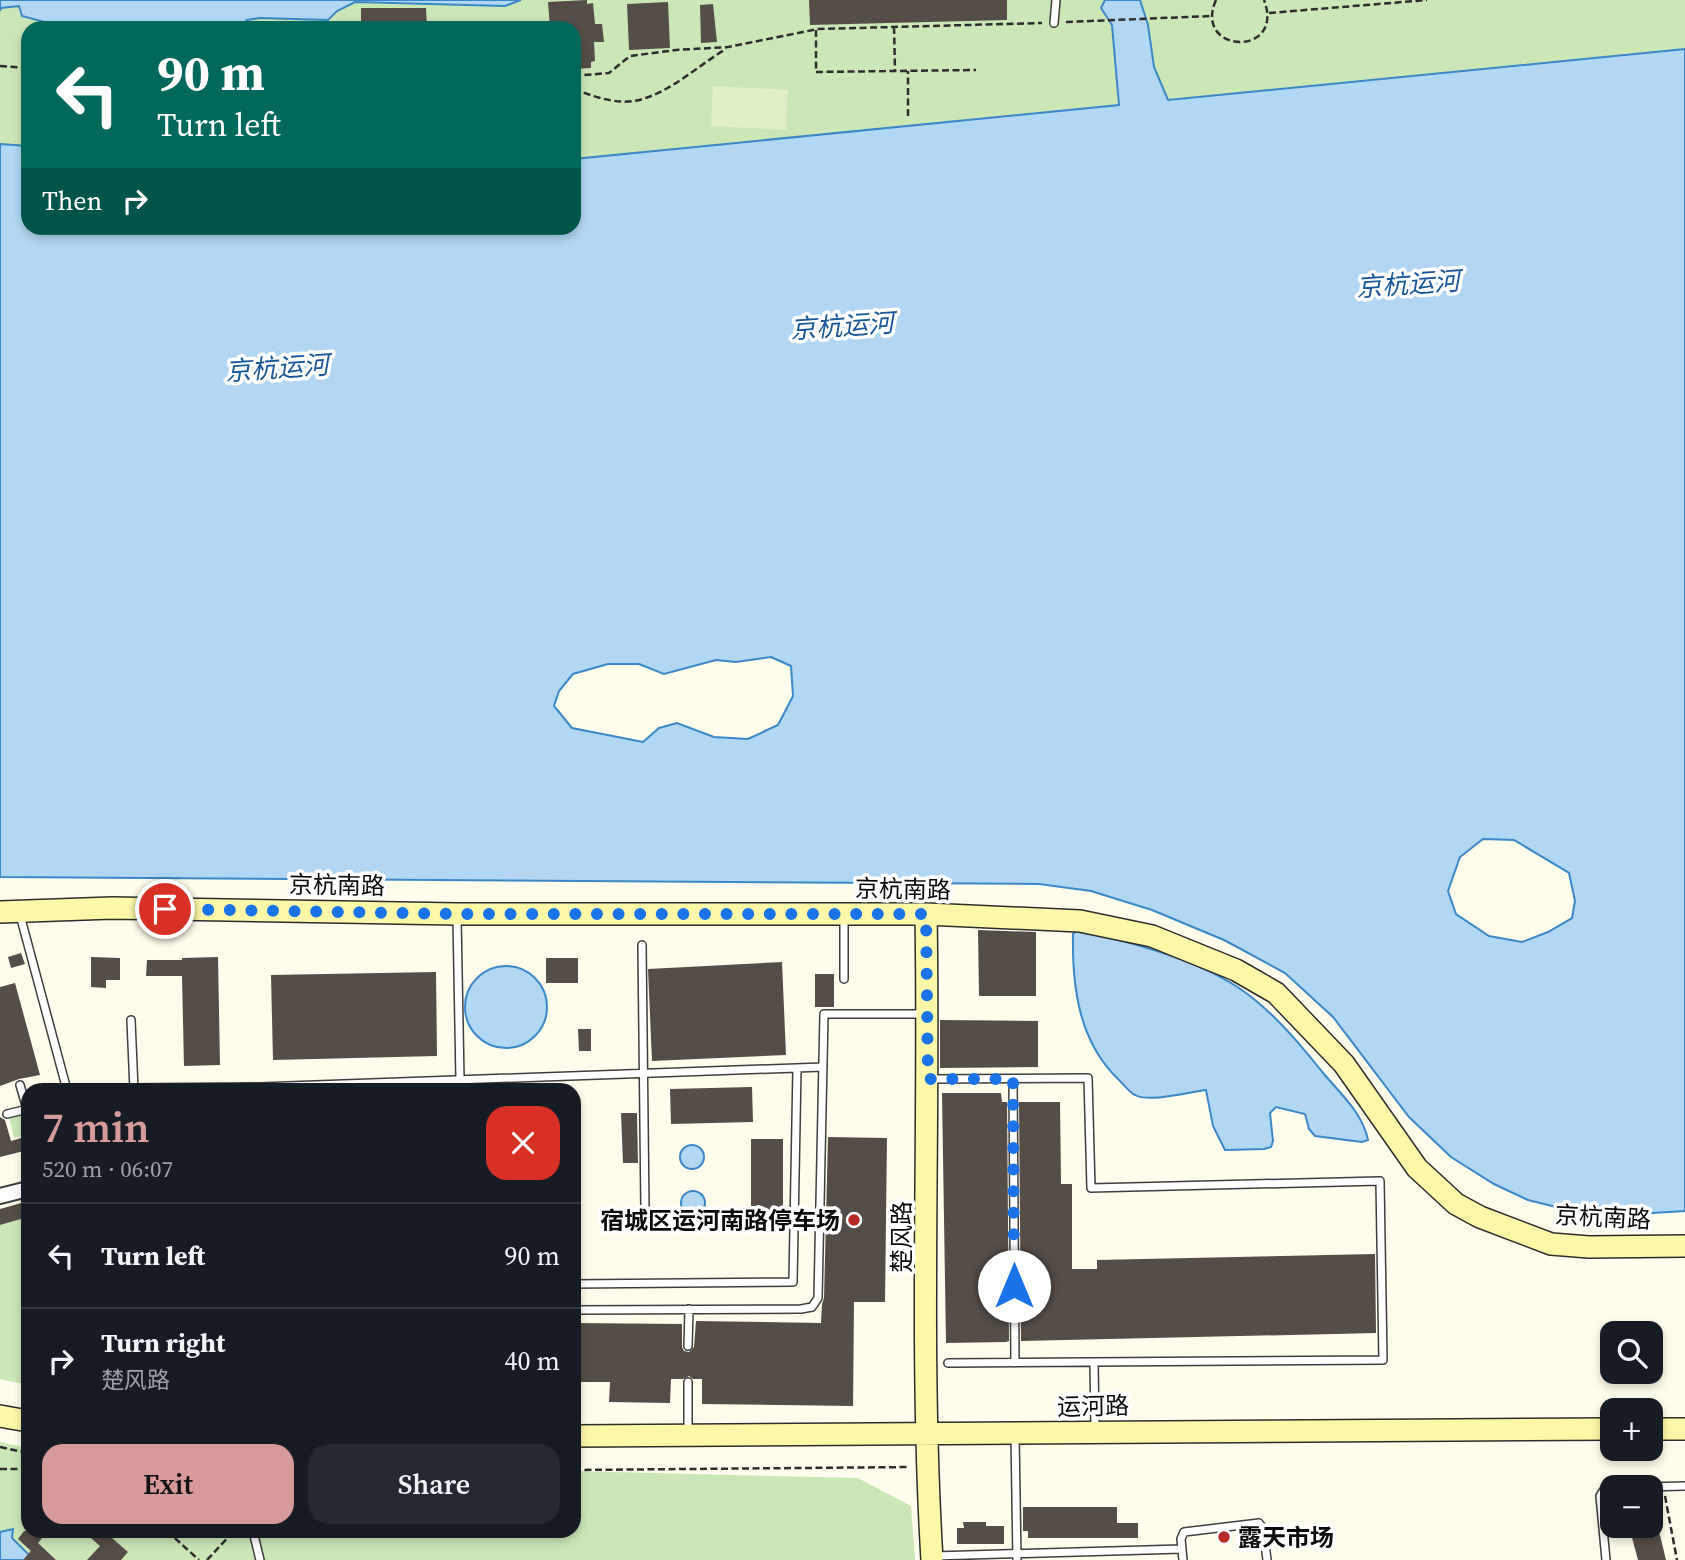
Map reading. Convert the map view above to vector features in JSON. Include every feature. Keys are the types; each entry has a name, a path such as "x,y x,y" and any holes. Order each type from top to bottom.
{"street":[{"name":"京杭南路","path":"9,911 112,908 457,914 926,914 1080,920 1152,936 1236,970 1276,993 1344,1064 1417,1168 1456,1204 1480,1217 1551,1244 1589,1247 1685,1245"},
{"name":"楚风路","path":"926,914 927,1434 932,1558"},
{"path":"0,1196 21,1191"},
{"path":"0,1416 21,1420"},
{"name":"运河路","path":"581,1436 1600,1429"},
{"path":"1663,1429 1685,1429"}],"lane":[{"path":"1054,23 1056,0"},
{"path":"9,911 65,1083"},
{"path":"457,914 460,1080"},
{"path":"844,914 844,979"},
{"path":"642,945 645,1210"},
{"path":"581,1310 812,1307 818,1298 824,1014 928,1014"},
{"path":"131,1020 134,1083"},
{"path":"385,1083 823,1067"},
{"path":"581,1284 793,1282 797,1068"},
{"path":"928,1079 1088,1078 1091,1188 1380,1181 1383,1360 948,1363"},
{"path":"1013,1079 1015,1363"},
{"path":"7,1114 21,1110"},
{"path":"688,1346 689,1309"},
{"path":"1094,1363 1095,1433"},
{"path":"688,1382 688,1436"},
{"path":"1015,1433 1017,1557"},
{"path":"1663,1486 1685,1486"},
{"path":"1183,1560 1181,1536 1186,1531 1260,1523 1267,1560"},
{"path":"255,1538 260,1560"},
{"path":"1604,1538 1606,1560"},
{"path":"932,1558 1067,1556 1181,1549"}],"path":[{"path":"1216,0 1212,16 1216,30 1223,38 1242,43 1259,35 1265,27 1269,13 1264,0"},
{"path":"1269,13 1427,0"},
{"path":"581,75 609,73 630,56 728,47 816,30 1212,16"},
{"path":"894,27 895,71"},
{"path":"816,30 816,72 976,70"},
{"path":"581,91 612,100 633,101 679,80 728,47"},
{"path":"0,66 21,68"},
{"path":"908,71 908,116"},
{"path":"0,1447 21,1452"},
{"path":"581,1471 928,1467"},
{"path":"0,1469 21,1469"},
{"path":"1663,1486 1677,1560"},
{"path":"175,1538 199,1560"},
{"path":"207,1560 227,1538"}],"green space":[{"path":"0,0 1685,0 1685,61 581,159 581,21 21,21 21,146 0,144"},
{"path":"713,86 788,90 786,130 711,126"},
{"path":"21,1115 21,1136 14,1138 9,1118"},
{"path":"21,1219 21,1384 0,1379 0,1225"},
{"path":"0,1442 21,1446 21,1538 581,1538 581,1471 858,1478 911,1506 915,1560 0,1560"}],"water":[{"path":"0,0 521,0 505,6 355,2 337,11 328,20 260,18 246,21 40,21 22,16 19,6 1,8 0,11"},
{"name":"京杭运河","path":"1105,0 1140,0 1148,25 1154,67 1168,100 1685,49 1685,1211 1621,1215 1572,1211 1528,1200 1494,1184 1451,1157 1409,1117 1333,1017 1285,973 1224,940 1152,910 1091,891 1039,884 0,877 0,144 21,146 21,235 581,235 581,158 1119,105 1112,25 1101,8","holes":["771,657 791,666 793,696 778,725 748,739 714,737 677,723 659,728 643,742 572,728 554,706 559,691 573,674 608,664 639,664 664,674 716,660 736,662","1483,839 1514,840 1569,873 1575,901 1572,918 1548,932 1522,942 1489,936 1456,914 1448,891 1460,857"]},
{"path":"1078,929 1194,964 1237,986 1265,1008 1300,1045 1350,1105 1368,1140 1362,1142 1315,1136 1309,1129 1305,1114 1276,1107 1270,1113 1273,1141 1271,1147 1225,1150 1213,1126 1206,1090 1150,1098 1133,1094 1105,1065 1095,1049 1081,1013 1074,974 1073,934"},
{"path":"506,966 522,969 535,978 544,991 547,1007 544,1023 535,1036 522,1045 506,1048 490,1045 477,1036 468,1023 465,1007 468,991 477,978 490,969"},
{"path":"692,1145 701,1148 704,1157 701,1166 692,1169 683,1166 680,1157 683,1148"},
{"path":"693,1191 702,1194 705,1203 702,1212 693,1215 684,1212 681,1203 684,1194"},
{"path":"13,1529 12,1538 34,1560 0,1560 0,1532"}],"building":[{"path":"587,0 587,4 593,3 595,24 602,24 604,42 594,42 595,61 591,62 591,68 581,69 581,21 549,21 548,2"},
{"path":"809,0 1007,0 1007,20 810,25"},
{"path":"668,2 670,48 629,50 627,4"},
{"path":"713,4 717,42 701,43 700,5"},
{"path":"361,8 426,8 427,21 361,21"},
{"path":"978,930 1036,932 1036,996 979,996"},
{"path":"21,953 25,964 11,968 8,957"},
{"path":"91,957 120,958 120,980 106,980 106,988 91,987"},
{"path":"218,957 220,1065 184,1066 182,976 146,976 147,960"},
{"path":"546,958 578,958 578,983 546,983"},
{"path":"782,962 786,1055 652,1061 648,969"},
{"path":"436,972 437,1056 273,1060 271,975"},
{"path":"815,974 834,974 834,1007 815,1007"},
{"path":"15,983 40,1075 0,1086 0,987"},
{"path":"940,1020 1038,1021 1038,1067 940,1068"},
{"path":"578,1029 591,1029 591,1051 579,1051"},
{"path":"752,1087 753,1122 671,1124 670,1089"},
{"path":"942,1093 1001,1093 1002,1102 1007,1102 1009,1341 1006,1342 946,1343"},
{"path":"1019,1102 1060,1102 1061,1184 1072,1184 1072,1269 1097,1269 1097,1260 1375,1254 1376,1333 1021,1341"},
{"path":"621,1113 637,1113 638,1163 623,1163"},
{"path":"0,1117 5,1120 11,1141 21,1138 21,1152 0,1157"},
{"name":"宿城区运河南路停车场","path":"828,1137 887,1138 885,1302 854,1302 853,1406 702,1404 702,1379 689,1376 671,1379 670,1403 609,1402 610,1382 581,1382 581,1323 682,1324 682,1347 689,1352 694,1347 696,1321 821,1323"},
{"path":"751,1139 783,1139 783,1211 751,1210"},
{"path":"21,1203 21,1219 0,1225 0,1209"},
{"path":"1023,1507 1117,1507 1117,1523 1138,1523 1138,1538 1028,1538 1028,1531 1023,1531"},
{"path":"963,1522 986,1522 986,1526 1004,1526 1004,1544 957,1544 957,1528 964,1528"},
{"path":"21,1535 21,1538 42,1538 38,1543 56,1560 23,1560 31,1551 18,1539"},
{"path":"91,1538 112,1538 128,1552 121,1560 87,1560 100,1546"},
{"path":"1632,1538 1661,1538 1666,1560 1638,1560"}],"place":[{"name":"宿城区运河南路停车场","path":"854,1220"},
{"name":"露天市场","path":"1224,1537"}],"route":[{"path":"165,909 457,914 926,914 928,1079 1013,1079 1014,1286"}]}
